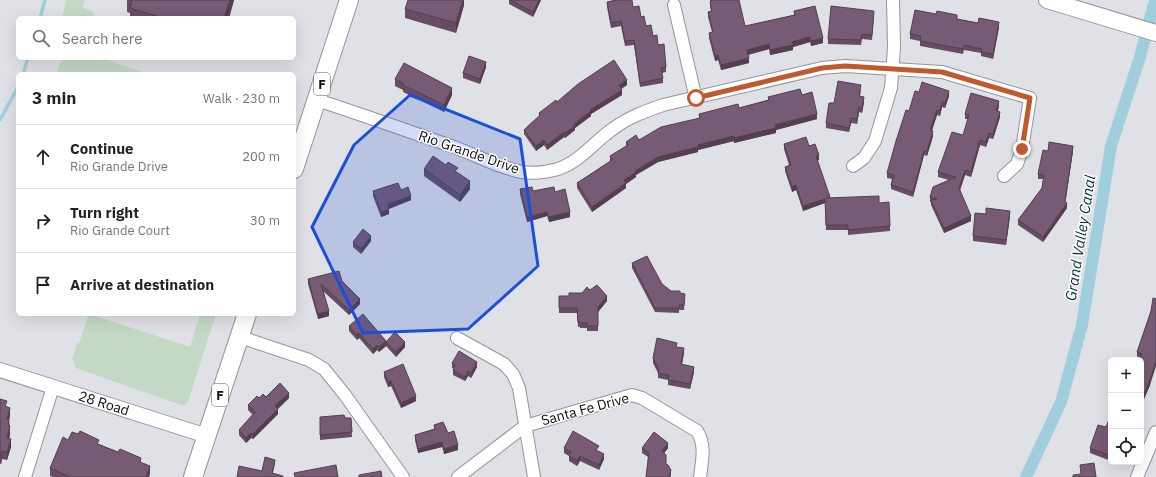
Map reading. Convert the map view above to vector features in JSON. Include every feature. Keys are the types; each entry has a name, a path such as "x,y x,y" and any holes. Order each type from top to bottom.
{"main road":[{"name":"F","path":"296,163 349,0"},
{"path":"1047,0 1156,33"},
{"name":"F","path":"193,477 246,316"}],"street":[{"path":"853,166 864,158 875,141 891,88 894,47 893,0"},
{"path":"674,5 696,98"},
{"name":"Rio Grande Drive","path":"317,100 454,147 503,166 522,172 540,172 558,169 575,160 614,128 641,112 663,105 834,66 892,68 942,72 1030,98 1022,149 1017,164 1004,176"},
{"path":"240,337 309,360 324,369 345,394 403,477"},
{"path":"457,338 504,364 513,374 519,388 524,426 534,477"},
{"name":"28 Road","path":"0,370 207,436"},
{"path":"25,477 53,386"},
{"name":"Santa Fe Drive","path":"458,477 524,426 632,395 642,398 697,431 702,440 703,455 700,477"},
{"path":"1137,477 1151,460 1156,432"}],"highlighted area":[{"path":"410,95 520,139 538,266 468,329 363,333 312,227 354,145"}],"green space":[{"path":"66,0 85,0 82,7 93,12 94,16 62,16"},
{"path":"61,60 108,60 143,72 57,72"},
{"path":"88,316 95,316 190,347 199,316 215,316 188,402 185,405 181,405 76,368 72,359 77,343 79,343"}],"building":[{"path":"130,0 230,0 225,16 156,16 130,8 132,1"},
{"path":"408,0 463,0 456,23 405,9"},
{"path":"510,0 539,0 533,12"},
{"path":"616,0 632,0 633,7 639,6 641,17 644,16 646,26 651,25 653,36 657,35 658,45 664,44 666,67 661,68 663,78 640,83 634,40 625,41 621,21 611,23 607,2"},
{"path":"711,0 739,0 745,26 795,15 794,11 815,6 823,38 811,41 810,37 792,42 793,45 770,50 769,44 747,50 749,58 721,65 718,55 715,56 709,33 713,32 708,12 712,11"},
{"path":"831,6 874,11 872,35 862,34 861,40 828,39"},
{"path":"915,10 936,14 937,11 957,15 957,19 978,23 979,18 999,22 993,54 981,52 982,49 964,45 963,49 920,41 921,36 910,34"},
{"path":"469,56 486,62 480,79 463,73"},
{"path":"614,60 627,80 619,85 622,90 590,110 591,111 574,124 575,126 565,133 564,132 547,145 544,140 536,146 524,130 540,115 539,113 556,100 557,102 578,84"},
{"path":"404,63 452,88 444,105 403,85 403,83 395,79"},
{"path":"838,81 861,85 859,96 864,97 862,108 859,107 857,119 851,118 849,128 826,123 829,103 834,103"},
{"path":"922,82 949,91 945,103 942,102 940,111 937,110 930,130 933,131 927,151 924,151 913,192 891,185 894,175 887,173 906,110 909,111 915,91 919,92"},
{"path":"800,89 802,95 812,92 817,114 775,125 776,128 734,138 734,136 658,157 635,171 636,172 624,180 626,183 592,207 577,183 612,160 610,156 628,145 626,142 636,135 639,140 661,127 700,118 699,114 738,104 739,108 769,100 768,97"},
{"path":"971,93 999,101 996,110 1000,112 993,134 989,133 986,142 980,140 971,172 965,170 959,188 971,216 944,228 931,200 937,199 930,197 933,187 956,177 938,172 952,132 963,135 969,115 965,114"},
{"path":"806,137 809,146 815,144 819,155 816,156 830,197 826,198 879,196 879,203 889,202 890,226 848,230 848,225 826,225 825,199 803,206 796,185 792,187 785,167 791,165 784,144"},
{"path":"1049,142 1073,146 1065,202 1067,203 1043,237 1018,220 1042,188 1044,175 1038,174 1043,150 1048,151"},
{"path":"433,156 446,165 448,162 458,168 455,171 470,181 460,195 424,169"},
{"path":"398,183 401,190 408,187 411,196 388,204 389,209 381,212 373,191"},
{"path":"532,187 533,191 554,187 555,192 565,189 570,212 549,217 547,212 527,217 520,189"},
{"path":"986,208 1010,211 1006,240 973,236 975,213 986,214"},
{"path":"363,229 371,236 361,249 353,242"},
{"path":"647,256 662,284 671,291 680,291 680,293 685,294 684,305 679,305 679,308 655,308 632,263"},
{"path":"339,271 342,281 360,299 349,310 321,284 329,311 318,314 308,279"},
{"path":"597,285 607,296 598,307 598,326 587,326 587,323 578,322 577,308 559,308 559,296 569,296 569,293 582,293 587,287 590,290"},
{"path":"1153,298 1156,299 1156,361 1144,394 1144,357 1141,357 1142,354 1137,352 1151,311"},
{"path":"363,314 386,341 379,347 377,345 373,349 359,333 357,335 349,326"},
{"path":"395,332 405,342 396,352 386,342"},
{"path":"657,338 677,343 676,347 684,348 681,364 694,367 690,384 668,380 669,375 658,373 659,370 653,358"},
{"path":"459,351 477,362 471,373 468,371 465,377 453,370 455,365 452,363"},
{"path":"403,364 416,396 401,403 391,381 388,382 384,372"},
{"path":"280,383 289,393 275,406 278,409 253,434 251,433 246,438 239,430 255,412 248,405 257,396 259,398 263,394 266,397"},
{"path":"0,399 7,401 5,406 10,408 7,419 9,420 8,426 10,426 7,438 11,439 7,452 2,451 1,456 0,456"},
{"path":"344,415 345,418 351,418 352,432 320,435 320,417"},
{"path":"443,422 448,433 454,431 458,445 444,449 442,442 418,449 415,435 435,429 434,425"},
{"path":"1108,422 1108,455 1090,448 1098,425 1106,427"},
{"path":"80,431 99,440 97,444 118,452 120,449 141,458 140,462 150,466 146,477 70,477 50,468 63,437 68,440 72,432 78,434"},
{"path":"573,431 599,446 596,450 604,454 599,465 580,456 577,461 569,456 571,452 564,448"},
{"path":"654,432 668,443 662,451 666,455 666,464 671,470 669,477 646,477 649,453 642,448"},
{"path":"265,457 275,460 272,473 283,477 237,477 239,466 262,471"},
{"path":"1094,463 1096,477 1073,477 1073,475 1081,474 1080,465"},
{"path":"336,465 338,477 295,477 294,473"},
{"path":"381,471 382,477 359,477 359,475"}],"waterway":[{"path":"41,16 45,0"},
{"name":"Grand Valley Canal","path":"1026,477 1061,402 1082,325 1111,146 1140,57 1155,0"},
{"path":"24,72 27,60"},
{"path":"0,120 16,91"}],"route":[{"path":"696,98 834,66 942,72 958,75 1030,98 1022,149"}]}
